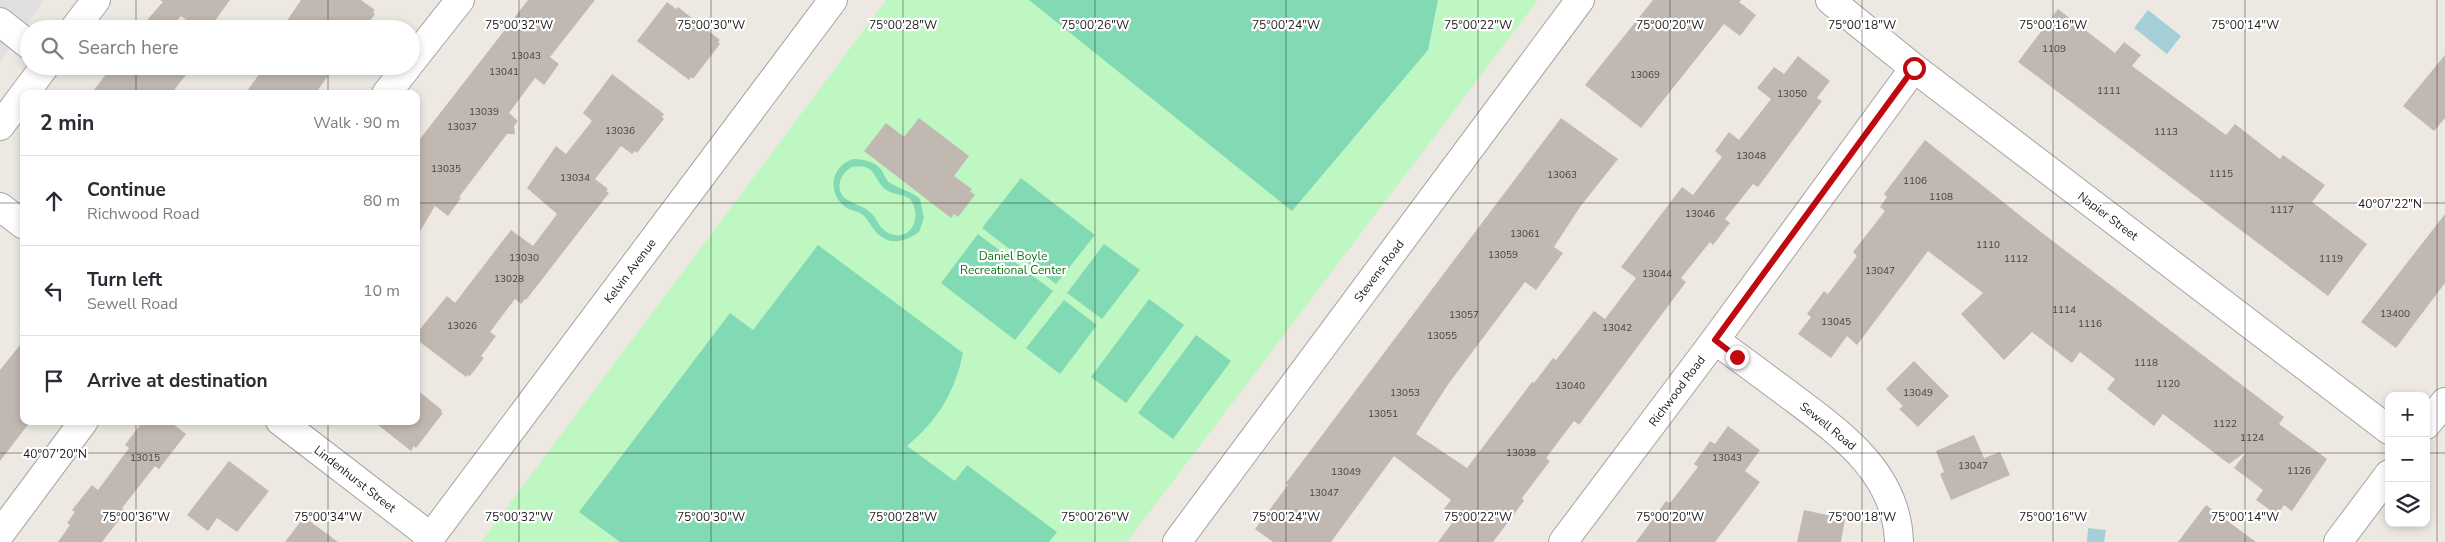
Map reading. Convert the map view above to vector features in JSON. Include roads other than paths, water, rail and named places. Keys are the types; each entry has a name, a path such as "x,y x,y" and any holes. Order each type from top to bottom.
{"street":[{"path":"81,20 96,0"},
{"path":"420,51 460,0"},
{"name":"Kelvin Avenue","path":"429,540 833,0"},
{"name":"Stevens Road","path":"1177,542 1580,0"},
{"name":"Napier Street","path":"1830,0 1914,68 2385,427"},
{"path":"0,22 20,38"},
{"name":"Richwood Road","path":"1563,542 1715,340 1914,68"},
{"path":"27,90 38,75"},
{"path":"389,90 401,75"},
{"path":"0,126 20,99"},
{"path":"0,208 20,222"},
{"name":"Sewell Road","path":"1715,340 1837,431 1860,452 1879,476 1891,506 1899,542"},
{"path":"2430,420 2445,402"},
{"path":"0,534 81,425"},
{"name":"Lindenhurst Street","path":"285,425 429,540"},
{"path":"2338,542 2385,479"}],"water":[{"path":"2148,10 2181,36 2167,54 2134,28"},
{"path":"2088,528 2106,530 2104,542 2087,542"}],"park label":[{"name":"Daniel Boyle Recreational Center","path":"1013,263"}]}
